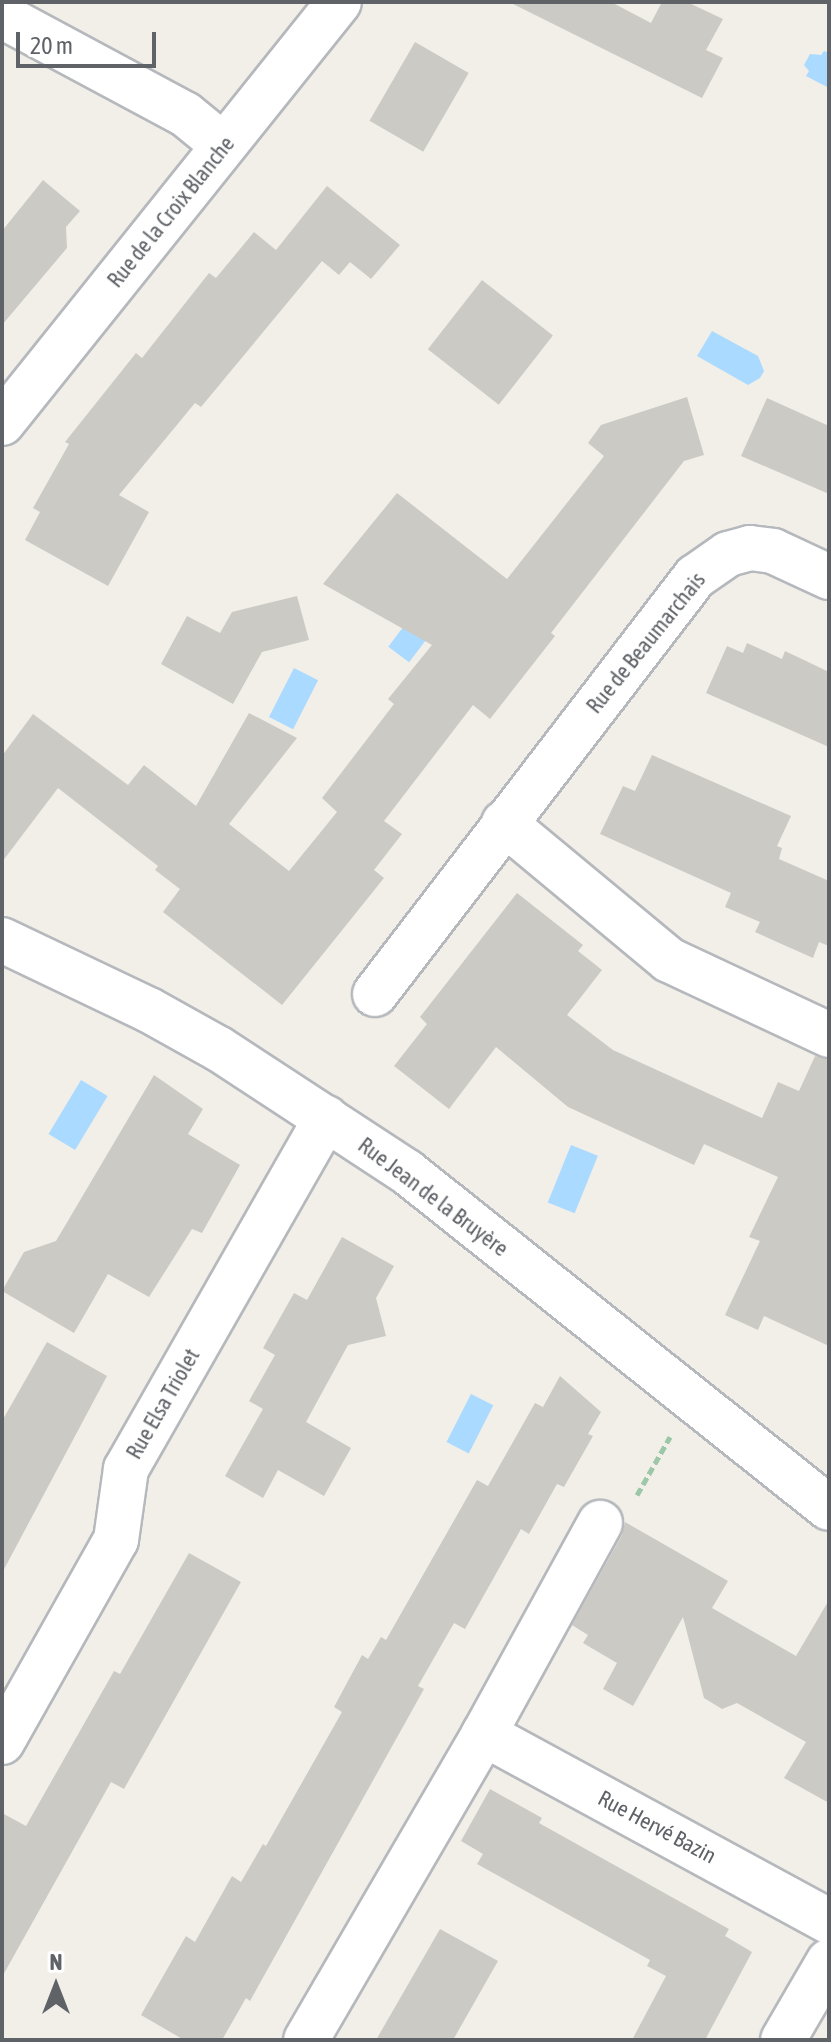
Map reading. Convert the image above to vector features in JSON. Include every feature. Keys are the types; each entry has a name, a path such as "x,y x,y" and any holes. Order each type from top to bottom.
{"street":[{"name":"Rue de la Croix Blanche","path":"2,423 223,145 249,119 339,2"},
{"path":"2,16 185,114 223,145"},
{"name":"Rue de Beaumarchais","path":"375,994 695,577 710,565 750,548 773,551 829,577"},
{"path":"504,823 669,960 829,1035"},
{"name":"Rue Jean de la Bruyère","path":"2,940 149,1010 219,1049 407,1172 829,1508"},
{"name":"Rue Elsa Triolet","path":"2,1742 116,1540 126,1469 326,1118"},
{"path":"306,2040 484,1734 600,1523"},
{"name":"Rue Hervé Bazin","path":"484,1734 829,1921"},
{"path":"783,2040 829,1961"}],"path":[{"path":"600,1523 625,1516 692,1398"}],"water":[{"path":"824,51 829,53 829,88 806,76 809,71 804,65 810,54 821,55"},
{"path":"712,331 758,356 764,371 760,378 748,385 697,356"},
{"path":"422,602 443,618 409,662 388,647"},
{"path":"294,668 318,680 293,729 269,717"},
{"path":"81,1080 108,1096 75,1150 49,1134"},
{"path":"571,1145 598,1156 575,1213 548,1202"},
{"path":"471,1394 493,1405 469,1453 446,1442"}],"building":[{"path":"509,2 611,2 651,23 662,2 687,2 723,19 706,50 723,58 702,98"},
{"path":"415,42 469,73 423,152 370,121"},
{"path":"43,180 80,211 66,227 67,248 2,325 2,231"},
{"path":"327,186 400,245 371,279 350,262 339,275 322,261 201,407 195,403 119,495 149,512 108,586 25,540 40,512 33,508 69,444 65,442 136,353 142,358 209,273 216,278 254,232 276,250"},
{"path":"482,280 553,335 499,405 428,349"},
{"path":"687,397 704,455 684,461 551,633 555,636 490,719 473,705 384,821 402,834 374,870 384,878 282,1005 163,912 180,889 155,870 158,866 58,788 2,862 2,756 33,714 128,785 144,765 196,806 249,713 297,738 229,824 289,871 337,812 322,798 394,704 388,699 432,645 323,584 397,493 507,579 604,456 588,443 601,425"},
{"path":"767,398 829,426 829,494 741,456"},
{"path":"297,596 309,640 262,652 233,704 161,664 187,616 220,633 232,612"},
{"path":"747,643 782,659 785,651 829,672 829,747 706,693 727,646 743,653"},
{"path":"652,755 791,816 777,846 782,848 779,859 829,881 829,946 819,942 813,958 755,932 760,922 725,907 731,893 600,834 623,786 635,791"},
{"path":"517,893 583,945 578,951 602,970 567,1015 613,1050 762,1118 778,1082 799,1091 815,1056 829,1060 829,1346 764,1316 758,1330 725,1315 760,1241 749,1237 778,1177 704,1144 694,1165 568,1107 496,1047 449,1109 394,1066 427,1024 420,1017"},
{"path":"154,1075 203,1109 188,1134 240,1165 202,1233 192,1229 149,1297 108,1274 74,1333 2,1291 24,1252 56,1241"},
{"path":"342,1237 394,1266 376,1298 386,1336 348,1345 306,1422 351,1448 324,1496 278,1470 263,1498 225,1476 263,1409 249,1401 275,1355 263,1348 294,1293 307,1300"},
{"path":"47,1342 107,1376 2,1573 2,1421"},
{"path":"560,1376 601,1412 588,1434 593,1436 564,1487 557,1484 529,1534 521,1529 465,1629 454,1623 418,1686 424,1689 250,2001 246,1998 222,2040 184,2040 141,2015 186,1936 195,1942 232,1876 241,1882 263,1844 266,1846 342,1712 334,1707 362,1655 368,1659 381,1637 386,1640 477,1480 488,1486 535,1403 543,1407"},
{"path":"625,1522 728,1581 712,1608 796,1656 829,1600 829,1803 784,1778 806,1742 737,1703 722,1709 704,1698 683,1617 633,1706 603,1689 617,1663 583,1643 588,1635 572,1625 622,1535"},
{"path":"189,1553 241,1582 124,1789 111,1782 2,1977 2,1813 26,1826 114,1671 120,1674"},
{"path":"490,1789 542,1818 539,1823 729,1929 725,1936 752,1952 705,2040 632,2040 666,1976 647,1966 650,1960 477,1864 483,1854 461,1841"},
{"path":"440,1929 498,1961 453,2040 376,2040"}]}
